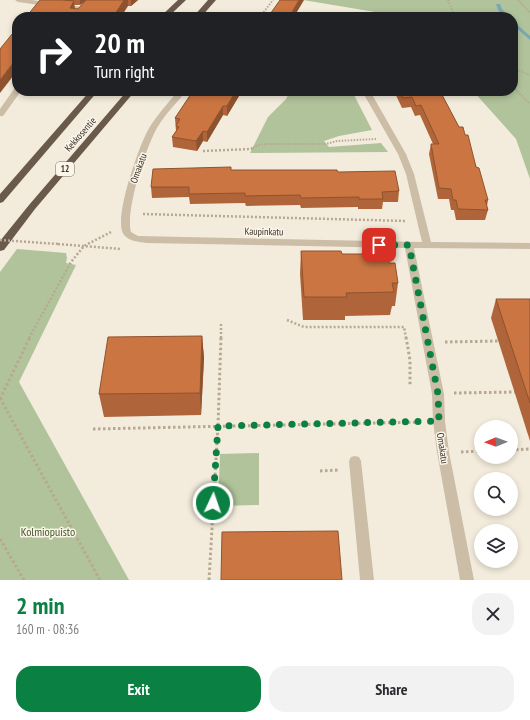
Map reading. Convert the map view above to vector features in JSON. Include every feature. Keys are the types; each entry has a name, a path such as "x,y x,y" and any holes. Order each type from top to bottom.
{"highway":[{"path":"169,12 182,0"},
{"path":"201,12 212,0"},
{"name":"Kekkosentie","path":"0,200 90,96"},
{"name":"Kekkosentie","path":"0,248 127,96"}],"street":[{"path":"18,0 82,9"},
{"path":"80,12 89,3"},
{"path":"0,114 13,96"},
{"name":"Omakatu","path":"124,227 124,213 130,191 151,131 178,96"},
{"path":"369,96 410,174 427,246"},
{"path":"124,227 127,233 135,238 148,240"},
{"name":"Kaupinkatu","path":"148,240 427,246 530,246"},
{"name":"Omakatu","path":"409,245 438,394 439,421 443,452 467,580"},
{"path":"355,461 367,580"}],"path":[{"path":"264,12 273,0"},
{"path":"448,0 453,12"},
{"path":"518,0 530,13"},
{"path":"518,70 530,75"},
{"path":"518,92 530,104"},
{"path":"203,151 251,149 258,145 267,144 326,144 337,141 392,138"},
{"path":"124,213 422,221"},
{"path":"100,580 0,398 71,262 84,246 124,227"},
{"path":"0,240 130,250 148,240"},
{"path":"287,320 304,327 404,327 410,360 410,386"},
{"path":"209,580 218,426 221,322"},
{"path":"428,342 499,341"},
{"path":"438,394 514,392"},
{"path":"93,429 439,421"},
{"path":"518,450 530,449"},
{"path":"0,539 24,580"}],"green space":[{"path":"303,0 530,0 530,179 516,139 477,96 518,96 518,12 375,12"},
{"path":"288,96 355,96 372,130 339,136 324,141 329,147 381,143 388,152 250,153 268,117"},
{"name":"Kolmiopuisto","path":"17,249 66,253 66,263 76,265 19,382 129,580 0,580 0,272"},
{"path":"259,453 259,505 218,506 220,454"}],"building":[{"path":"40,0 74,1 70,8 78,9 86,0 124,0 116,12 30,12"},
{"path":"280,0 299,0 292,12 272,12"},
{"path":"12,34 12,64 0,80 0,49"},
{"path":"190,96 233,96 227,106 223,106 207,132 203,131 196,141 172,137 179,127 176,126 180,119 175,118"},
{"path":"402,96 443,96 459,127 463,127 465,135 468,135 476,167 479,168 488,200 485,200 488,210 458,209 456,200 453,200 451,189 439,188 431,144 439,144 421,105 416,106 412,97 403,98"},
{"path":"231,167 231,170 337,170 338,172 395,171 399,191 382,192 383,199 359,199 359,197 301,198 300,195 245,196 245,193 189,194 189,187 151,187 153,169"},
{"path":"301,251 341,251 342,254 387,254 389,263 395,263 398,283 392,283 394,292 346,293 347,297 304,297"},
{"path":"496,299 530,299 530,403"},
{"path":"202,336 200,393 99,394 108,337"},
{"path":"338,531 342,580 221,580 222,532"}],"waterway":[{"path":"498,5 502,12"},
{"path":"518,27 530,39"}],"route":[{"path":"213,503 218,426 439,421 438,394 409,245 379,245"}]}
